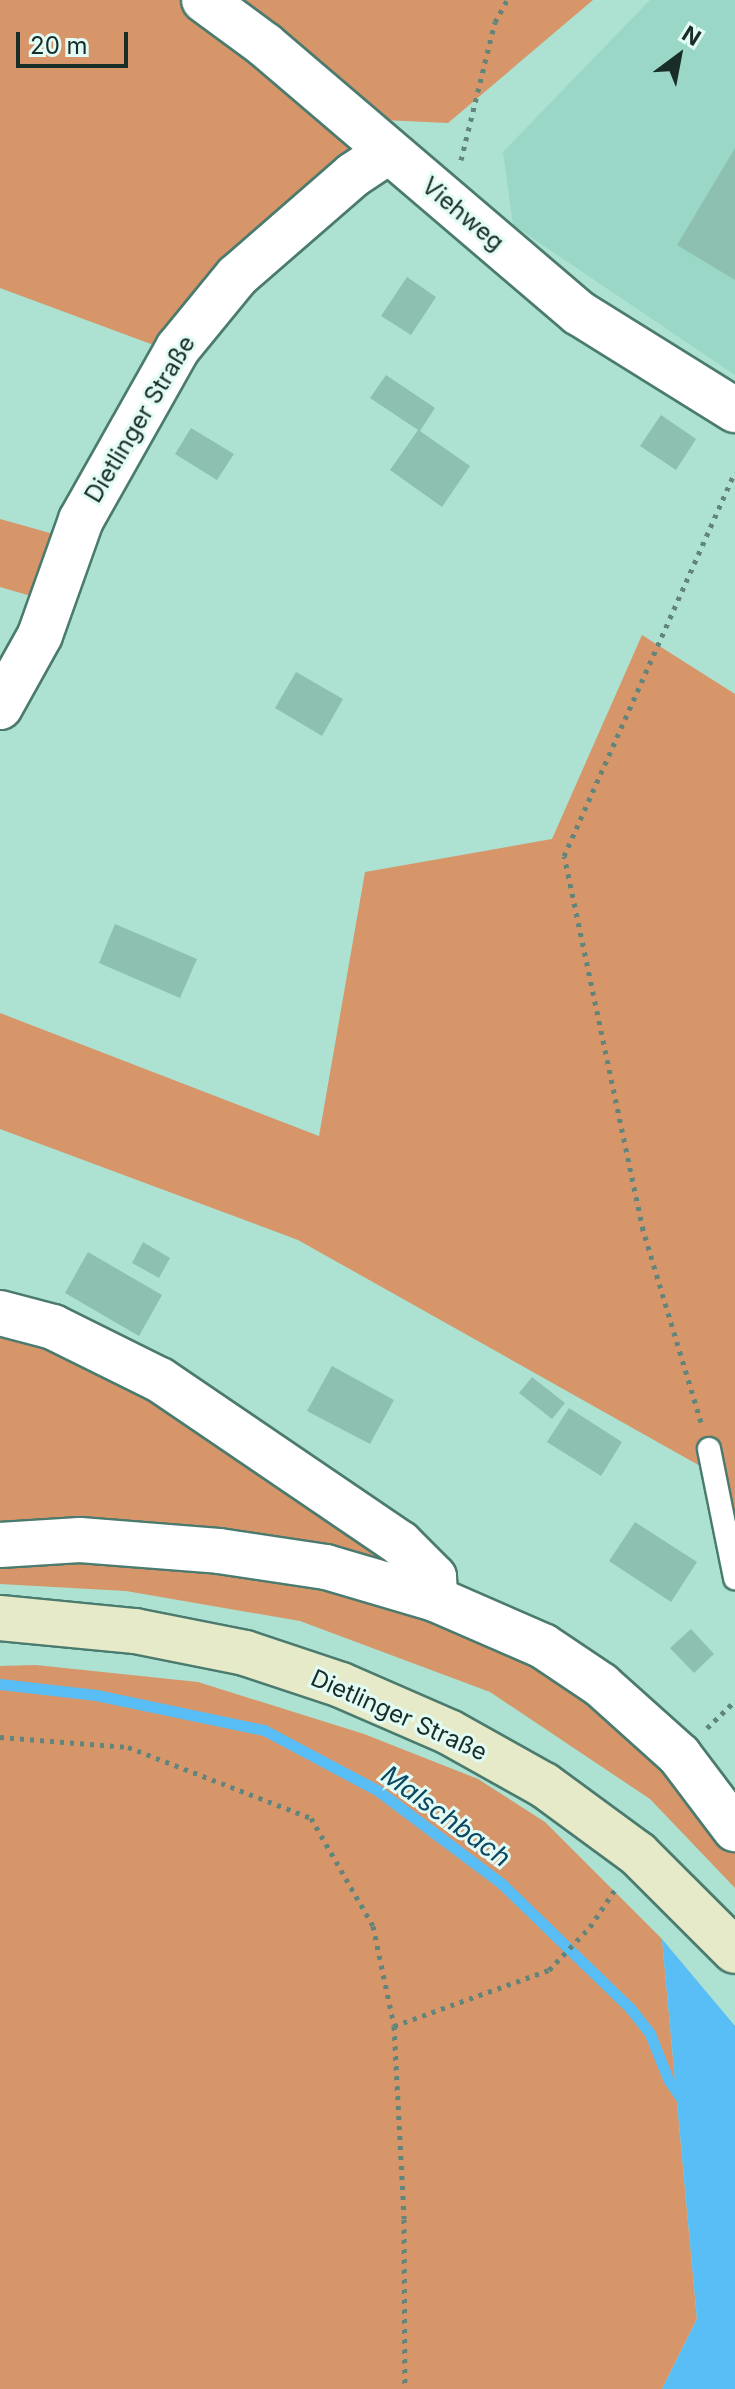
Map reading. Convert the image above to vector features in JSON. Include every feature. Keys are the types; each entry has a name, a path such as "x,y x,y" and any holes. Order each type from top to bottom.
{"main road":[{"name":"Dietlinger Straße","path":"0,1618 135,1631 245,1653 341,1685 449,1732 544,1785 638,1854 709,1921 735,1951"}],"street":[{"name":"Viehweg","path":"204,0 265,45 579,313 735,410"},
{"name":"Dietlinger Straße","path":"0,707 40,635 81,520 178,348 237,276 353,175 388,152"},
{"path":"0,1313 53,1327 160,1380 400,1543 434,1577 435,1599"},
{"path":"0,1545 80,1540 219,1551 326,1567 435,1599 543,1646 601,1685 679,1755 735,1829"}],"lane":[{"path":"709,1449 735,1578"}],"path":[{"path":"451,202 495,22 507,0"},
{"path":"709,1449 643,1230 564,856 735,472"},
{"path":"0,1737 128,1747 311,1818 373,1926 394,2026 404,2219 405,2389"},
{"path":"394,2026 549,1970 590,1927"}],"shaded area":[{"path":"0,0 593,0 448,123 384,120 235,255 167,350 0,288"},
{"path":"650,0 735,0 735,375 513,225 503,152"},
{"path":"0,519 68,538 45,600 0,587"},
{"path":"642,635 735,694 735,1512 723,1464 702,1467 298,1240 0,1129 0,1013 319,1136 365,872 552,839"},
{"path":"0,1324 165,1397 403,1572 0,1534"},
{"path":"147,1556 323,1582 520,1652 667,1765 735,1844 735,1888 650,1799 490,1692 300,1621 126,1591 0,1584 0,1557"},
{"path":"36,1665 198,1682 364,1734 478,1779 545,1822 662,1939 697,2319 662,2389 0,2389 0,1666"}],"water":[{"path":"662,1939 735,2026 735,2389 662,2389 697,2319"}],"building":[{"path":"735,148 735,280 677,245"},
{"path":"407,277 436,297 411,335 381,316"},
{"path":"386,375 435,408 420,431 470,466 442,507 390,470 418,430 370,398"},
{"path":"661,415 696,439 676,470 640,446"},
{"path":"191,428 234,454 217,480 175,454"},
{"path":"296,672 343,699 322,736 275,708"},
{"path":"115,924 197,959 180,998 99,963"},
{"path":"143,1242 170,1258 159,1278 132,1263"},
{"path":"88,1252 162,1295 139,1336 65,1293"},
{"path":"332,1366 394,1400 370,1444 307,1411"},
{"path":"532,1377 565,1403 552,1419 519,1393"},
{"path":"569,1408 622,1442 601,1476 547,1442"},
{"path":"635,1522 697,1562 671,1602 609,1561"},
{"path":"691,1629 714,1654 694,1673 670,1648"}],"waterway":[{"name":"Malschbach","path":"0,1684 96,1695 264,1730 377,1790 502,1884 630,2008 650,2034 668,2079 683,2101"}]}
